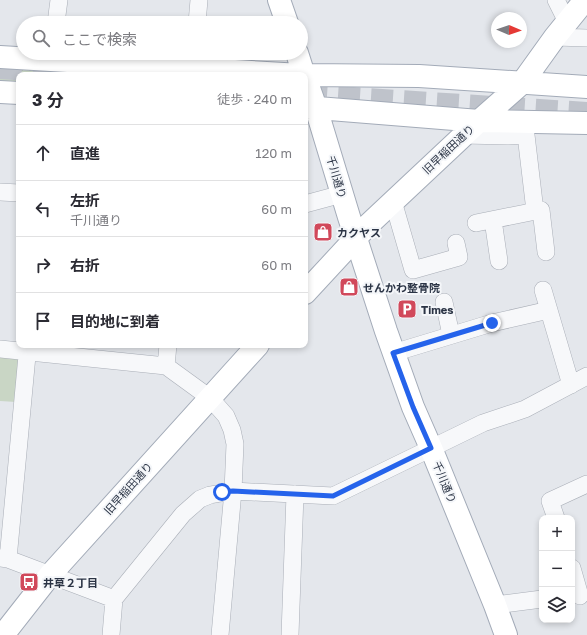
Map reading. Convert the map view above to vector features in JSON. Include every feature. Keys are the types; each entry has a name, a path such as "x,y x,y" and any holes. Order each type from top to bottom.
{"main road":[{"path":"279,0 285,16"},
{"name":"旧早稲田通り","path":"308,290 356,237 471,128 522,83 561,29 585,0"},
{"path":"0,57 16,57"},
{"path":"195,60 239,72"},
{"name":"千川通り","path":"299,60 303,72"},
{"path":"308,76 419,76 586,88"},
{"path":"371,76 366,78 362,83 359,95 363,105 371,112"},
{"path":"0,92 16,93"},
{"name":"千川通り","path":"308,94 311,108 342,194 393,353 413,407 506,635"},
{"path":"311,108 371,112 471,128 586,122"},
{"name":"旧早稲田通り","path":"3,635 50,574 255,348"}],"street":[{"path":"57,16 59,0"},
{"path":"198,16 199,0"},
{"path":"556,0 561,29 587,38"},
{"path":"471,128 508,136 526,135 535,211"},
{"path":"0,192 16,193"},
{"path":"308,203 342,194"},
{"path":"394,201 413,270 459,257 456,243"},
{"path":"476,223 541,210 546,252"},
{"path":"493,220 499,261"},
{"path":"543,290 571,385"},
{"path":"444,302 452,336"},
{"path":"393,353 492,323 549,310"},
{"path":"166,366 168,348"},
{"path":"0,349 28,349 166,366 210,398 226,416 232,430 235,444 233,491 220,635"},
{"path":"28,349 4,559 50,574 114,599"},
{"path":"111,635 114,599 182,514 200,500 210,495 233,491 333,496 483,423 525,409 587,376"},
{"path":"555,515 550,501 587,484"},
{"path":"290,635 295,494"},
{"path":"575,578 580,596"},
{"path":"495,605 539,599"}],"green space":[{"path":"0,61 60,64 59,72 16,72 16,86 0,83"},
{"path":"0,354 16,355 20,360 16,402 0,401"}],"tunnel":[{"path":"0,68 57,72"},
{"path":"308,95 587,113"}],"place":[{"name":"カクヤス","path":"323,232"},
{"name":"せんかわ整骨院","path":"349,287"},
{"name":"Times","path":"407,309"},
{"name":"井草２丁目","path":"29,582"}],"route":[{"path":"222,492 233,491 333,496 431,448 413,407 393,353 492,323"}]}
